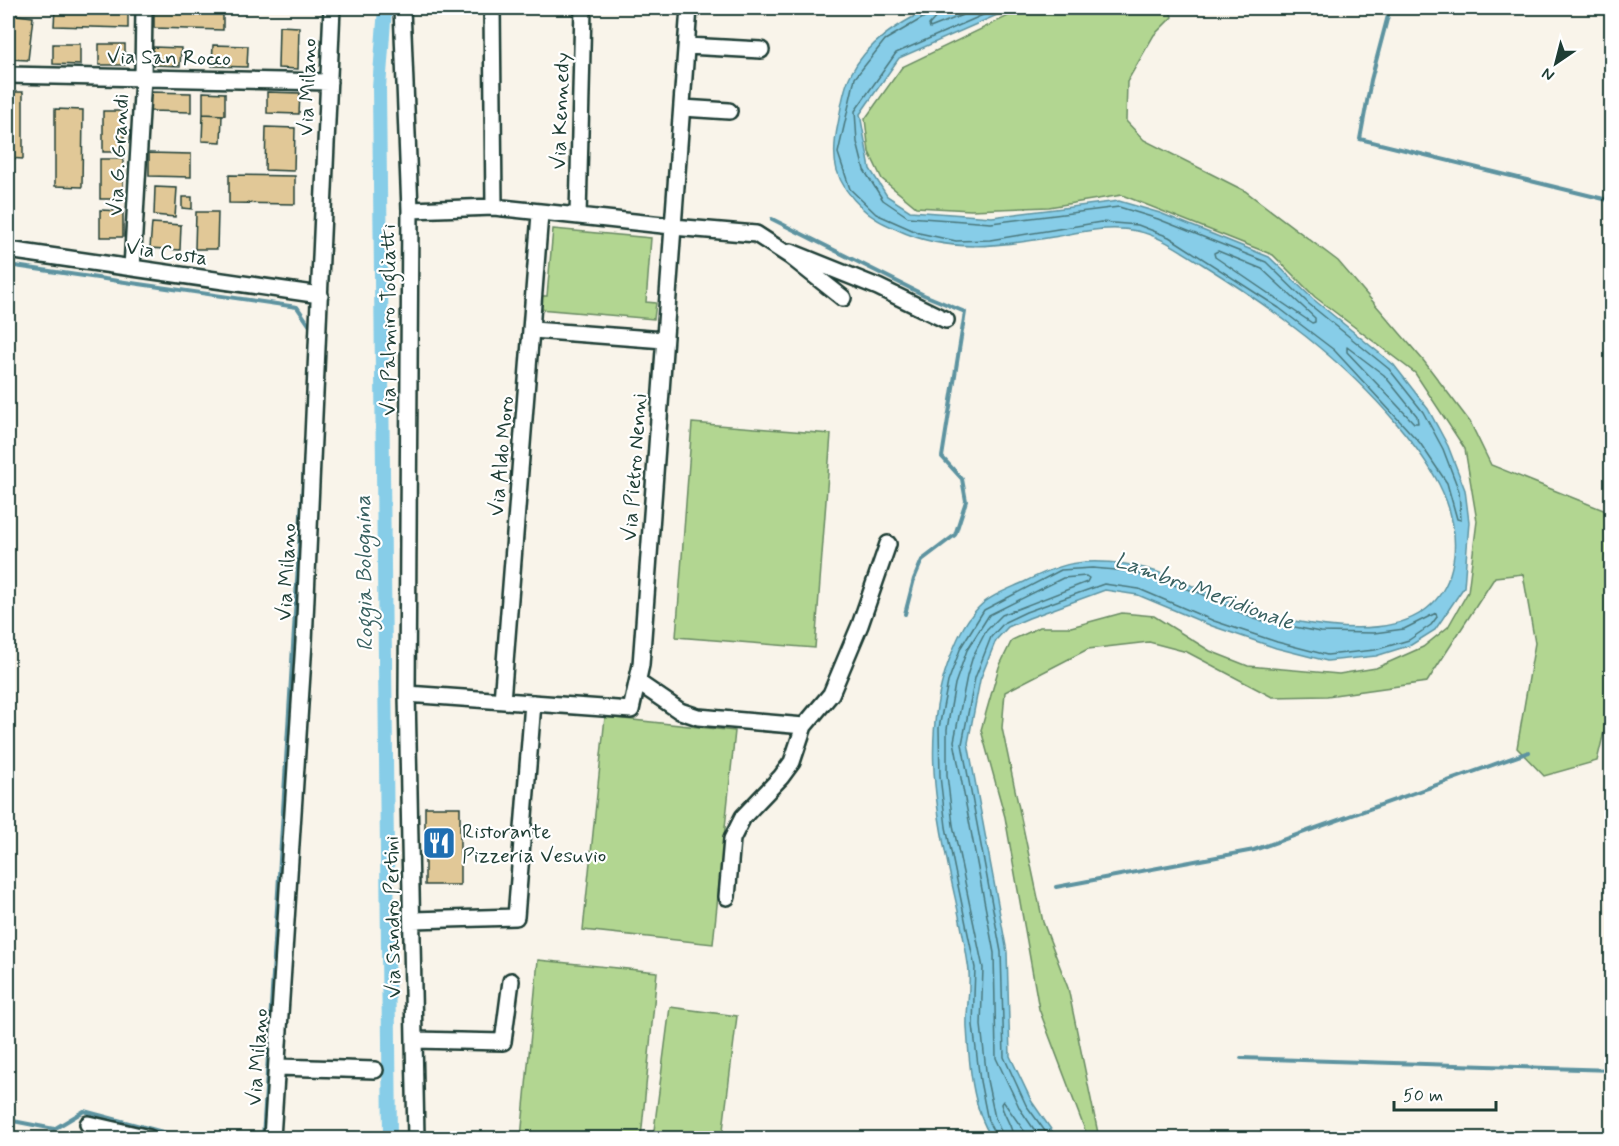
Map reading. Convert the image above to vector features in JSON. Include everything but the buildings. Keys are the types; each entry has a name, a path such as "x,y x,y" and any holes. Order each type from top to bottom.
{"street":[{"name":"Via G. Grandi","path":"132,268 143,76 144,8"},
{"name":"Via Milano","path":"272,1138 304,642 332,8"},
{"path":"402,8 410,210"},
{"path":"492,8 494,207"},
{"name":"Via Kennedy","path":"578,216 583,8"},
{"name":"Via Pietro Nenni","path":"533,703 631,710 639,683 689,8"},
{"path":"687,46 761,50"},
{"name":"Via San Rocco","path":"8,75 143,76 328,82"},
{"path":"682,108 729,111"},
{"name":"Via Palmiro Togliatti","path":"407,694 410,210 494,207 540,214 756,234 774,246"},
{"name":"Via Aldo Moro","path":"502,701 533,330 540,214"},
{"path":"774,246 843,298"},
{"path":"774,246 878,287 946,320"},
{"name":"Via Costa","path":"8,250 320,295"},
{"path":"533,330 664,340"},
{"path":"726,897 732,839 743,817 792,762 804,726 831,694 860,624 888,544"},
{"path":"639,683 680,711 698,717 804,726"},
{"path":"407,694 533,703 516,917 413,920"},
{"name":"Via Sandro Pertini","path":"407,694 416,1138"},
{"path":"415,1040 503,1042 510,981"},
{"path":"278,1067 375,1070"},
{"path":"88,1124 149,1138"}],"green space":[{"path":"1025,8 1169,8 1172,17 1154,35 1127,82 1126,121 1144,140 1245,191 1338,261 1423,360 1470,422 1491,465 1611,513 1611,703 1597,761 1544,776 1517,748 1535,643 1523,574 1495,577 1427,682 1327,696 1272,697 1187,652 1149,642 1088,649 1005,692 1002,728 1043,922 1068,988 1099,1138 1088,1138 1039,1009 1005,817 981,730 999,667 1012,640 1040,627 1071,627 1122,613 1154,616 1210,651 1248,666 1339,674 1376,668 1423,647 1448,627 1468,592 1477,521 1465,449 1415,373 1315,297 1273,255 1122,195 1049,207 971,210 916,207 882,179 869,152 865,119 902,67"},
{"path":"553,229 651,238 646,302 656,303 654,319 539,309 539,296 547,296"},
{"path":"692,423 831,434 815,648 676,637"},
{"path":"605,717 735,731 713,944 583,930"},
{"path":"538,960 657,972 641,1138 521,1138"},
{"path":"670,1007 737,1016 722,1138 653,1138"}],"water":[{"path":"930,8 1013,8 899,58 860,114 870,169 887,196 910,211 992,217 1119,201 1160,213 1269,257 1313,299 1394,365 1428,409 1448,446 1465,490 1469,522 1464,587 1435,630 1411,645 1376,656 1327,661 1276,648 1212,626 1138,595 1105,590 1008,627 996,640 980,680 968,743 1007,952 1010,1056 1032,1102 1057,1138 992,1138 980,1113 973,1085 967,1027 969,972 938,811 934,761 936,712 941,687 954,648 968,620 978,608 1000,593 1061,566 1084,562 1110,562 1158,572 1258,614 1344,628 1370,628 1394,624 1416,616 1434,602 1447,582 1454,555 1452,518 1430,468 1409,438 1376,400 1306,336 1281,317 1171,245 1146,233 1126,229 1106,229 1014,243 955,245 917,238 879,221 863,209 846,190 837,171 835,160 836,137 846,86 858,62 875,43 907,20"}],"waterway":[{"name":"Roggia Bolognina","path":"385,8 379,88 390,1138"},
{"path":"1390,8 1371,80 1360,139 1612,201"},
{"path":"772,219 924,295 965,312 942,457 962,479 966,501 955,535 922,560 914,579 905,614"},
{"path":"8,265 297,307 312,329"},
{"path":"263,1138 304,466"},
{"path":"1056,887 1254,850 1529,752"},
{"path":"1241,1058 1612,1070"},
{"path":"8,1120 54,1129 84,1111 185,1138"}],"place":[{"name":"Ristorante Pizzeria Vesuvio","path":"439,843"}],"water label":[{"name":"Lambro Meridionale","path":"1205,590"}]}
